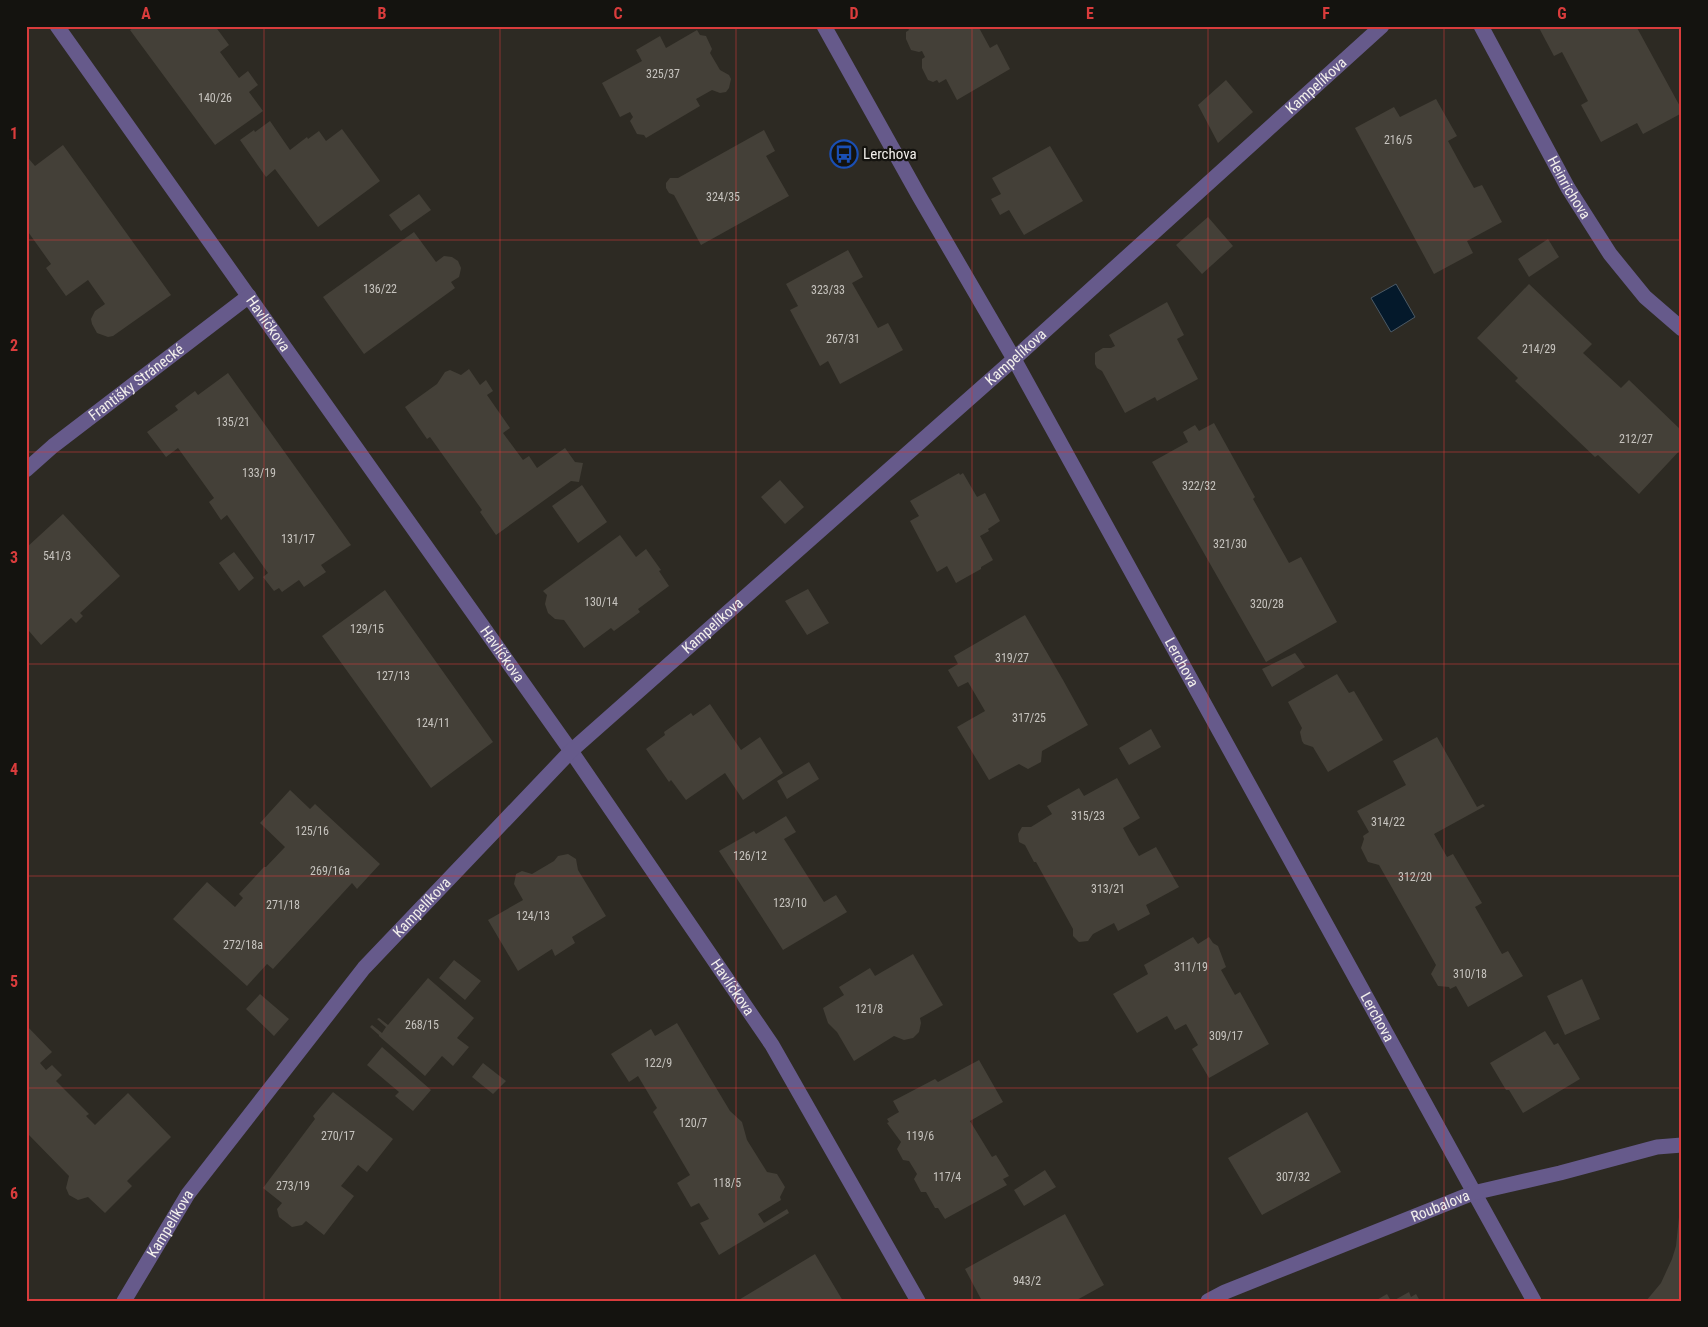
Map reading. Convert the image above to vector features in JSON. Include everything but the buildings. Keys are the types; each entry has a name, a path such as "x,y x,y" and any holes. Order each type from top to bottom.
{"street":[{"name":"Havlíčkova","path":"57,26 571,751 772,1045 918,1301"},
{"name":"Lerchova","path":"824,26 1014,360 1534,1301"},
{"name":"Kampelíkova","path":"124,1301 188,1194 364,968 571,751 1014,360 1382,26"},
{"name":"Heinrichova","path":"1481,26 1568,188 1610,254 1645,297 1682,329"},
{"name":"Františky Stránecké","path":"26,470 52,446 249,296"},
{"name":"Roubalova","path":"1208,1301 1225,1292 1473,1193 1560,1173 1658,1147 1682,1145"}],"water":[{"path":"1396,284 1415,317 1391,332 1371,298"}],"place":[{"name":"Lerchova","path":"844,154"}]}
